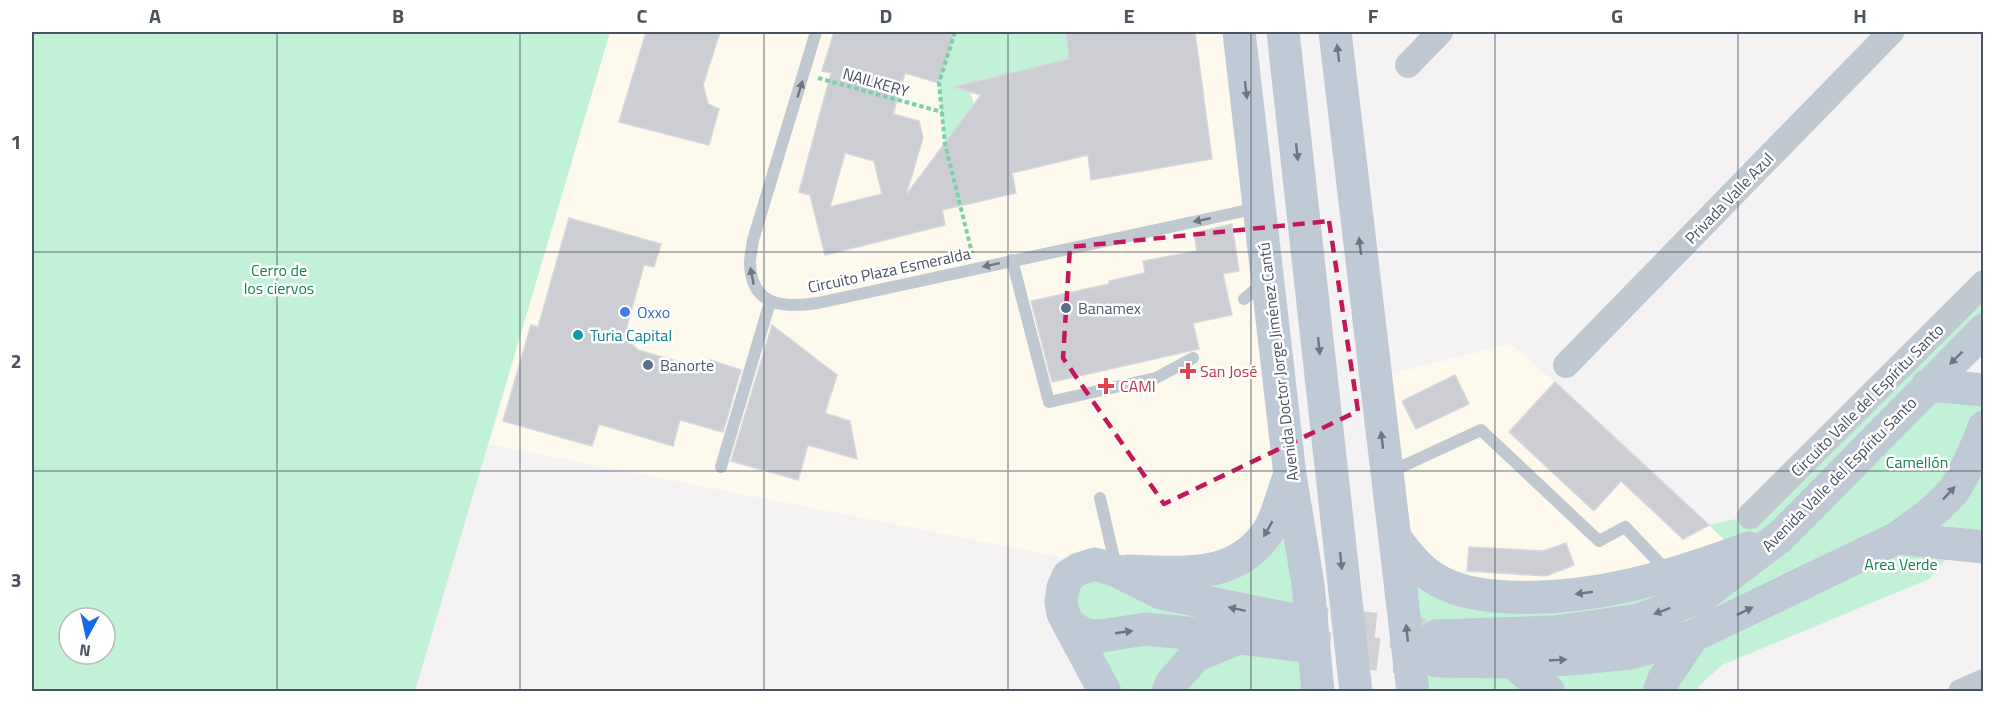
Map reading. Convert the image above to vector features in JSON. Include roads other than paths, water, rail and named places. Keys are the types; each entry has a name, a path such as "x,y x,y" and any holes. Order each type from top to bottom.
{"main road":[{"name":"Avenida Doctor Jorge Jiménez Cantú","path":"1239,32 1290,475 1308,584 1318,692"},
{"path":"1283,32 1356,692"},
{"path":"1335,32 1413,691"},
{"name":"Avenida Valle del Espíritu Santo","path":"1983,330 1781,536 1702,596 1639,620 1436,649 1512,662 1630,653 1693,636 1908,530 1954,489 1979,440 1983,426"},
{"path":"1928,385 1983,390"},
{"path":"1117,571 1210,571 1242,559 1268,532 1290,475"},
{"path":"1308,584 1333,482"},
{"path":"1908,530 1983,531"},
{"path":"1908,530 1983,547"},
{"path":"1396,539 1413,561 1435,579 1460,590 1492,596 1523,598 1566,596 1616,589 1714,562 1781,536"},
{"path":"1069,625 1085,635 1102,636 1145,629 1240,638 1295,633 1161,593 1117,571 1095,564 1079,569 1068,576 1061,602 1063,613 1069,625 1105,692"},
{"path":"1659,692 1664,679 1693,636"},
{"path":"1168,692 1171,684 1195,656 1240,638"},
{"path":"1512,662 1549,692"}],"street":[{"path":"1408,65 1440,32"},
{"name":"Privada Valle Azul","path":"1566,365 1891,32"},
{"name":"Circuito Valle del Espíritu Santo","path":"1750,516 1983,283"},
{"path":"1961,692 1983,682"}],"lane":[{"path":"721,466 770,302 754,286 750,263 753,240 816,32"},
{"name":"Circuito Plaza Esmeralda","path":"770,302 795,306 806,305 1259,208"},
{"path":"1012,260 1049,402 1156,378 1193,357"},
{"path":"1244,299 1268,277"},
{"path":"1386,474 1480,429 1599,541 1625,527 1671,575"},
{"path":"1100,498 1117,571"}],"tunnel":[{"path":"1294,620 1434,636"},
{"path":"1297,645 1435,661"}],"place":[{"name":"Banamex","path":"1066,308"},
{"name":"Oxxo","path":"625,312"},
{"name":"Turia Capital","path":"578,335"},
{"name":"Banorte","path":"648,365"},
{"name":"San José","path":"1188,371"},
{"name":"CAMI","path":"1106,386"}],"park label":[{"name":"Cerro de los ciervos","path":"279,279"},
{"name":"Camellón","path":"1917,462"},
{"name":"Area Verde","path":"1901,564"}]}
